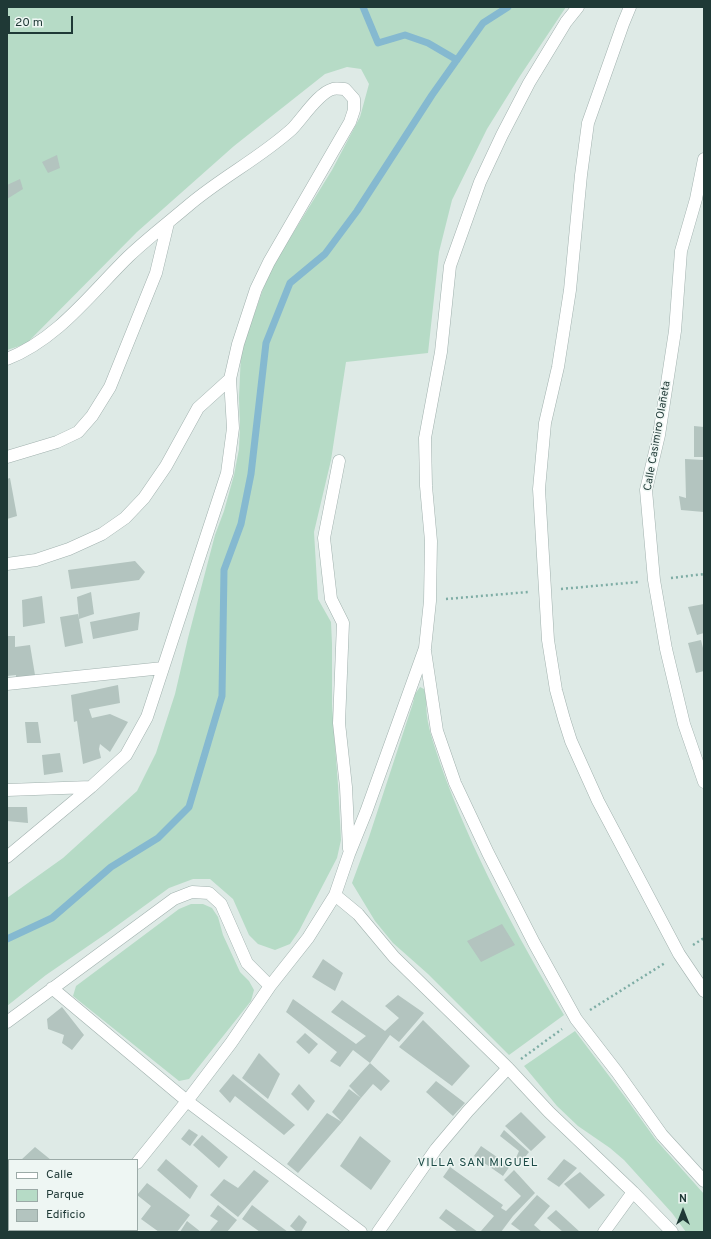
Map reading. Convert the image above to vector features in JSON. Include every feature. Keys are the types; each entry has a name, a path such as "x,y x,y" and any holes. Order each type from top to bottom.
{"street":[{"path":"138,1162 231,1043 270,986 308,938 335,895 425,648 430,601 432,541 426,486 425,438 441,352 450,266 480,182 502,135 529,83 566,22 578,7"},
{"path":"630,7 588,123 570,290 558,367 545,423 539,489 548,640 556,690 572,741 598,801 679,954 704,992"},
{"path":"7,359 19,354 47,337 130,256 201,196 292,129 321,96 333,89 345,89 354,99 354,110 350,122 269,262 256,289 238,344 230,379 233,428 227,473 147,717 126,755 91,787 7,857"},
{"name":"Calle Casimiro Olañeta","path":"704,159 696,198 681,252 675,331 659,436 646,490 654,580 666,649 684,724 704,782"},
{"path":"7,457 57,442 78,432 92,416 110,387 156,273 168,223"},
{"path":"7,564 36,560 69,549 102,534 125,518 144,498 166,466 198,408 230,379"},
{"path":"339,461 324,538 331,599 343,624 339,723 346,787 349,854"},
{"path":"425,648 437,731 455,783 488,853 534,943 576,1019 617,1072 662,1135 704,1181"},
{"path":"7,684 163,668"},
{"path":"7,790 91,787"},
{"path":"7,1022 174,899 192,892 208,893 221,904 246,963 270,986"},
{"path":"335,895 358,914 394,956 508,1068 549,1112 633,1192 672,1232"},
{"path":"52,988 187,1101 360,1232"},
{"path":"378,1232 436,1149 468,1111 508,1068"},
{"path":"604,1232 633,1192"},
{"path":"662,1221 669,1232"}],"path":[{"path":"430,601 545,591 704,574"},
{"path":"508,1068 576,1019 704,938"}],"green space":[{"path":"7,7 566,7 487,129 452,200 439,252 428,353 346,362 331,460 314,532 318,599 331,622 332,704 341,840 337,858 299,931 290,944 275,950 258,944 249,935 233,899 210,879 193,879 169,888 46,975 7,1006 7,898 63,858 137,791 156,753 175,694 215,535 224,511 234,475 239,449 241,353 269,272 332,170 360,117 369,84 361,69 347,67 325,74 234,146 137,232 26,344 7,350"},
{"path":"420,687 424,689 425,692 428,722 440,763 452,796 480,860 512,923 564,1015 509,1055 428,974 393,943 375,921 352,883 369,837 415,694"},
{"path":"191,904 203,904 212,908 218,917 223,935 240,972 249,981 254,990 251,1001 189,1079 179,1081 73,996 76,986 179,909"},
{"path":"575,1031 656,1140 704,1194 704,1232 686,1232 672,1213 624,1160 610,1148 578,1126 557,1106 524,1066"}],"building":[{"path":"57,155 60,168 48,173 42,162"},
{"path":"20,179 23,189 7,199 7,185"},
{"path":"694,426 704,427 704,457 694,457"},
{"path":"685,459 704,460 704,512 681,510 679,496 686,498"},
{"path":"10,478 17,516 7,519 7,479"},
{"path":"135,561 145,572 139,580 71,589 68,570"},
{"path":"91,592 94,614 79,619 77,597"},
{"path":"42,596 45,623 23,627 22,600"},
{"path":"704,604 704,633 697,635 688,607"},
{"path":"140,612 138,630 93,639 90,622"},
{"path":"78,614 83,643 65,647 60,617"},
{"path":"7,636 15,636 15,647 30,645 35,675 16,678 16,675 7,676"},
{"path":"701,640 704,652 704,671 696,673 688,643"},
{"path":"118,685 120,703 89,709 92,718 110,714 128,722 110,752 100,744 99,749 101,758 83,764 77,721 74,722 71,695"},
{"path":"25,722 38,722 41,743 27,743"},
{"path":"60,753 63,772 44,775 42,755"},
{"path":"7,807 27,807 28,823 7,821"},
{"path":"502,924 515,945 481,962 467,941"},
{"path":"323,959 343,973 335,991 312,977"},
{"path":"398,995 424,1013 399,1042 390,1035 370,1063 353,1050 340,1067 330,1061 337,1052 286,1012 293,999 356,1044 366,1036 331,1012 342,1000 385,1031 399,1018 385,1006"},
{"path":"62,1007 84,1035 72,1050 62,1043 64,1035 48,1029 47,1019"},
{"path":"423,1020 470,1066 452,1086 399,1047"},
{"path":"305,1033 318,1044 309,1054 296,1042"},
{"path":"259,1053 280,1074 268,1099 242,1078"},
{"path":"370,1063 390,1081 381,1091 373,1084 361,1098 349,1086"},
{"path":"233,1074 295,1125 284,1135 235,1096 230,1103 219,1091"},
{"path":"436,1081 465,1103 453,1116 426,1092"},
{"path":"299,1084 315,1101 308,1111 291,1094"},
{"path":"349,1089 361,1098 342,1122 332,1112"},
{"path":"521,1112 546,1137 531,1151 505,1126"},
{"path":"327,1113 342,1122 298,1173 287,1164"},
{"path":"189,1129 198,1135 190,1146 181,1139"},
{"path":"504,1130 529,1152 522,1161 516,1158 519,1151 500,1136"},
{"path":"202,1135 228,1157 219,1168 193,1145"},
{"path":"360,1136 391,1161 371,1190 340,1166"},
{"path":"481,1146 510,1166 503,1176 474,1156"},
{"path":"35,1147 50,1159 22,1159"},
{"path":"166,1159 198,1186 190,1199 157,1170"},
{"path":"564,1159 577,1168 559,1187 547,1179"},
{"path":"450,1167 503,1205 501,1208 506,1211 521,1196 504,1180 514,1170 535,1193 513,1216 501,1232 481,1232 494,1216 443,1177"},
{"path":"254,1170 269,1181 238,1217 210,1195 224,1179 238,1188"},
{"path":"580,1172 605,1195 589,1209 564,1184"},
{"path":"147,1183 190,1215 177,1232 159,1232 141,1219 151,1206 138,1196"},
{"path":"537,1195 550,1206 534,1225 542,1232 522,1232 511,1224"},
{"path":"7,1200 8,1224 7,1224"},
{"path":"218,1205 237,1220 227,1232 209,1232 218,1221 210,1216"},
{"path":"252,1205 288,1232 260,1232 242,1219"},
{"path":"446,1209 478,1232 458,1232 439,1218"},
{"path":"556,1210 580,1232 563,1232 547,1218"},
{"path":"299,1215 307,1222 301,1232 297,1232 290,1226"},
{"path":"187,1221 201,1232 180,1232"},
{"path":"126,1231 128,1232 104,1232"}],"waterway":[{"path":"363,7 378,43 405,35 428,43 457,60"},
{"path":"7,939 52,918 111,867 158,838 189,807 222,696 224,570 241,524 251,474 266,343 290,283 325,254 357,211 432,95 483,23 508,7"}],"district":[{"name":"VILLA SAN MIGUEL","path":"478,1164"}]}
